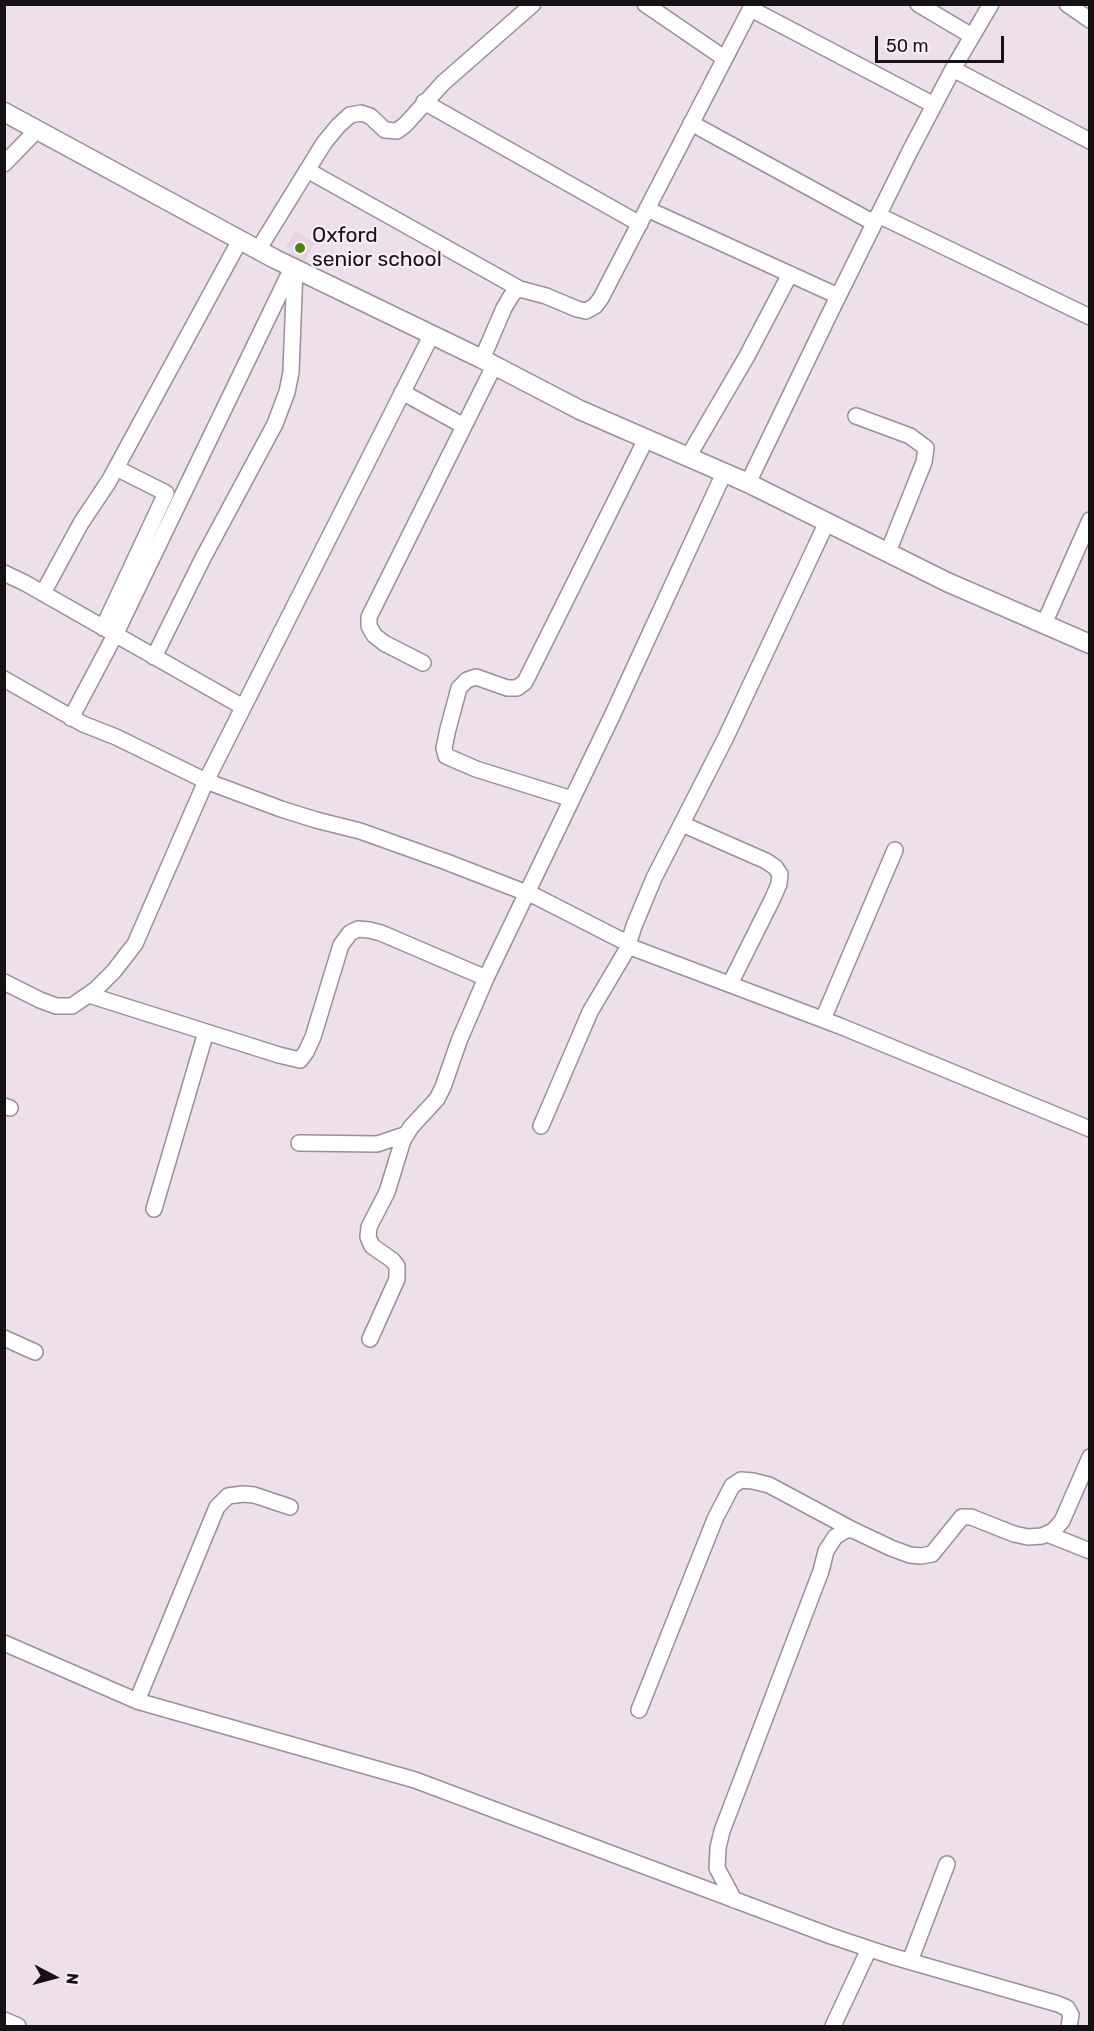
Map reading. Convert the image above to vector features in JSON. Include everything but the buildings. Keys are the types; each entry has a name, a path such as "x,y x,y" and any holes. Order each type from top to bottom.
{"street":[{"path":"258,250 324,143 350,115 361,112 370,116 385,130 397,131 443,82 533,4"},
{"path":"645,4 724,58"},
{"path":"918,4 972,36"},
{"path":"748,483 876,219 953,69 991,4"},
{"path":"1067,4 1089,20"},
{"path":"307,170 520,289 586,311 595,306 610,284 752,7 934,105"},
{"path":"953,69 1089,141"},
{"path":"424,102 640,224"},
{"path":"4,112 258,250 488,362 580,411 748,483 954,585 1089,644"},
{"path":"691,123 876,219 1089,317"},
{"path":"4,164 37,130"},
{"path":"647,209 838,296"},
{"path":"44,593 81,523 116,468 240,240"},
{"path":"109,631 294,268"},
{"path":"154,657 203,558 275,424 287,392 291,372 294,268"},
{"path":"688,457 747,356 790,274"},
{"path":"423,663 384,644 374,635 369,626 369,617 464,426 488,362 504,308 513,293 520,289"},
{"path":"4,982 56,1006 72,1006 89,995 114,971 135,944 206,781 431,336"},
{"path":"402,392 464,426"},
{"path":"856,416 910,436 926,448 924,462 888,552"},
{"path":"572,799 457,762 446,756 444,748 459,688 467,680 476,677 507,688 517,688 525,682 646,439"},
{"path":"71,718 166,493 116,468"},
{"path":"370,1339 397,1278 397,1266 372,1246 368,1237 369,1227 387,1192 396,1160 407,1134 437,1099 443,1087 459,1041 486,978 724,473"},
{"path":"1044,624 1089,520"},
{"path":"541,1126 590,1012 618,966 654,878 726,736 827,522"},
{"path":"4,573 44,593 243,707"},
{"path":"4,679 71,718 206,781 281,809 396,843 527,893 621,940 823,1019 1089,1129"},
{"path":"682,824 766,861 780,874 779,884 772,900 730,984"},
{"path":"823,1019 895,850"},
{"path":"89,995 300,1060 313,1037 341,945 350,933 358,929 381,933 486,978"},
{"path":"154,1209 206,1032"},
{"path":"299,1143 377,1144 407,1134"},
{"path":"4,1338 35,1352"},
{"path":"639,1710 715,1519 732,1486 741,1480 753,1480 769,1485 891,1548 910,1555 921,1556 932,1554 962,1517 971,1517 1014,1534 1028,1537 1042,1536 1053,1531 1062,1521 1089,1457"},
{"path":"137,1701 217,1507 228,1496 243,1494 254,1495 290,1507"},
{"path":"734,1900 717,1868 722,1831 821,1571 826,1551 835,1537 846,1530 853,1530"},
{"path":"1047,1534 1089,1551"},
{"path":"4,1643 137,1701 415,1779 734,1900 869,1948 1058,2004 1067,2008 1071,2014 1069,2026"},
{"path":"910,1961 947,1864"},
{"path":"833,2026 869,1948"},
{"path":"4,2020 18,2026"}],"shaded area":[{"name":"Oxford senior school","path":"295,231 315,243 301,267 286,258 291,250 286,247"}],"place":[{"name":"Oxford senior school","path":"300,248"}]}
